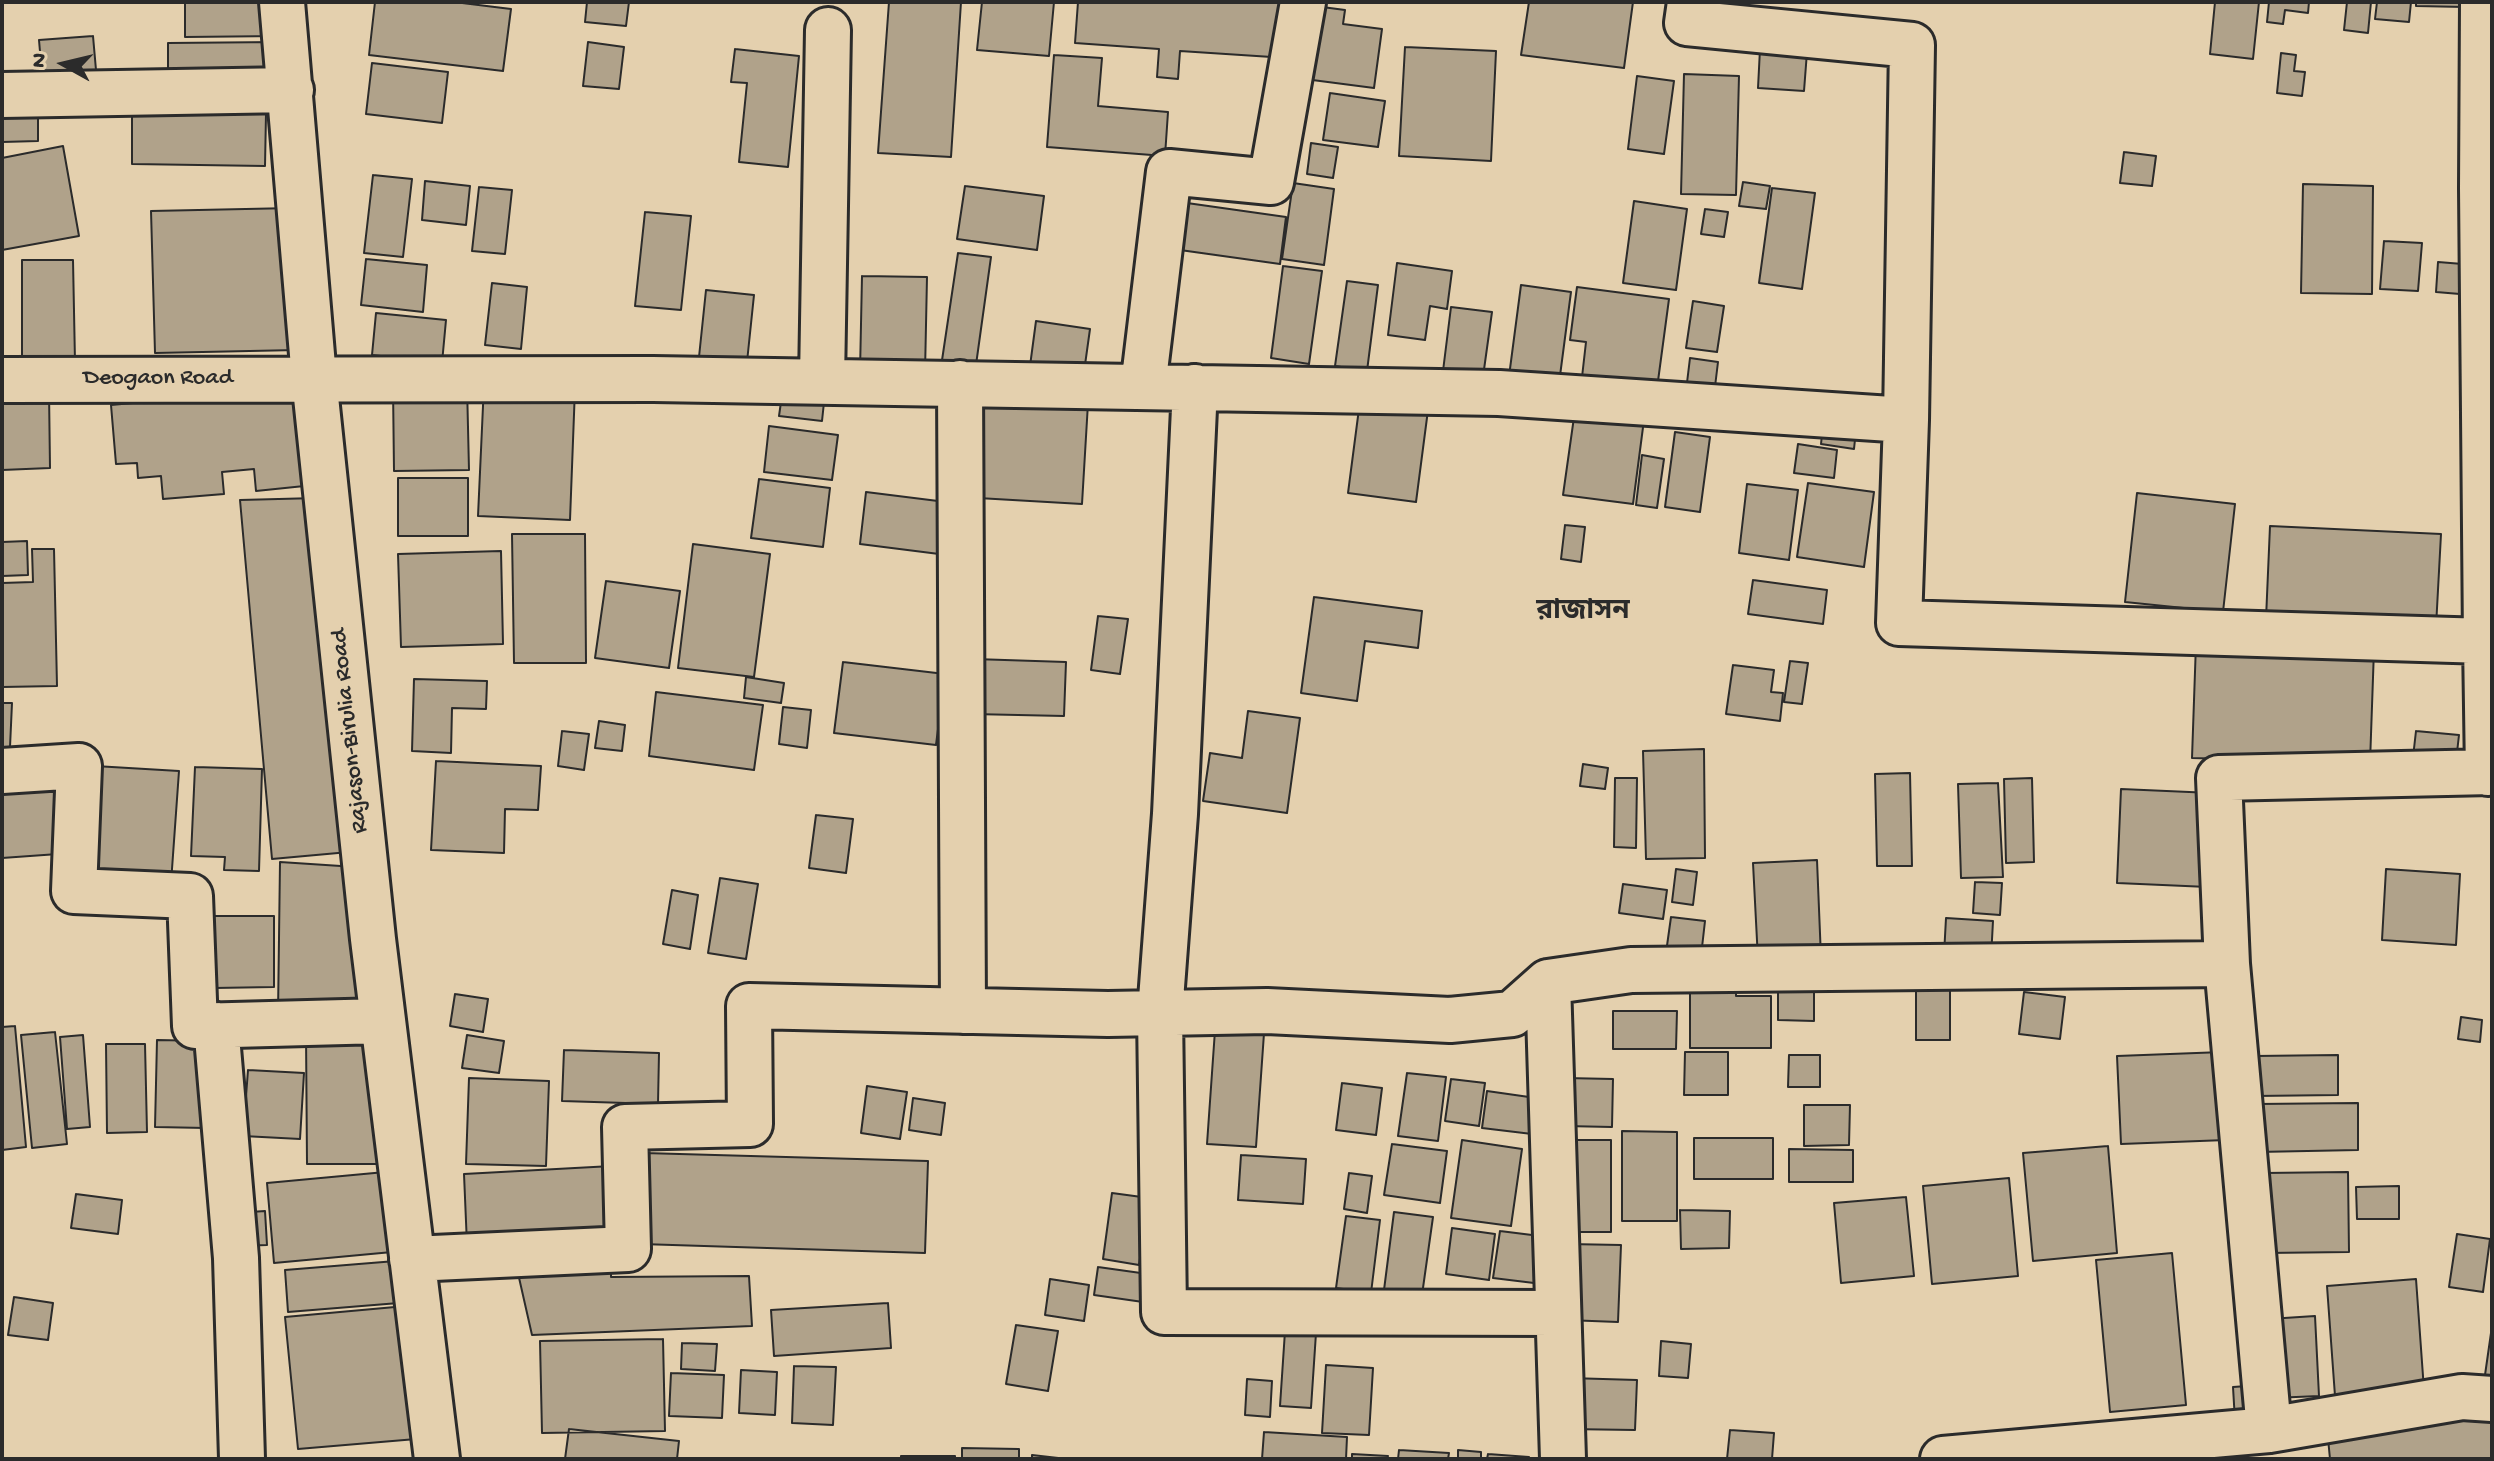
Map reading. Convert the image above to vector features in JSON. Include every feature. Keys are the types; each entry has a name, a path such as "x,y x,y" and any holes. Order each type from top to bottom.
{"street":[{"name":"Rajason-Birulia Road","path":"282,2 314,378 383,1021 437,1459"},
{"path":"1143,387 1169,172 1271,182 1303,2"},
{"path":"1690,2 1687,23 1912,45 1906,420 1899,623 2486,641"},
{"path":"2269,1430 2227,964 2219,778 2490,773 2486,641 2487,187 2483,2"},
{"path":"822,381 828,30"},
{"path":"2,95 291,90"},
{"name":"Deogaon Road","path":"2,380 822,381 1499,393 1906,420"},
{"path":"960,383 963,1011"},
{"path":"1195,387 1175,814 1160,1013 1164,1312 1558,1313"},
{"path":"2,771 79,766 74,891 190,896 195,1026 383,1021"},
{"path":"412,1259 628,1249 625,1127 750,1124 749,1006 1160,1013 1267,1011 1450,1020 1512,1014 1548,982 1631,970 2227,964"},
{"path":"1548,982 1563,1459"},
{"path":"216,1025 236,1258 242,1459"},
{"path":"1943,1459 2269,1430 2462,1397 2492,1399"}],"building":[{"path":"185,2 278,2 279,36 185,37"},
{"path":"375,2 454,2 511,9 503,71 369,55"},
{"path":"587,2 629,2 626,26 585,22"},
{"path":"889,2 961,2 951,157 878,153"},
{"path":"982,2 1054,2 1049,56 977,50"},
{"path":"1078,2 1291,2 1287,58 1180,51 1178,79 1157,77 1159,49 1075,43"},
{"path":"1529,2 1633,2 1624,68 1521,55"},
{"path":"2215,2 2259,2 2253,59 2210,54"},
{"path":"2269,2 2309,2 2308,13 2285,10 2283,24 2267,22"},
{"path":"2347,2 2371,2 2368,33 2344,30"},
{"path":"2377,2 2411,2 2409,22 2375,19"},
{"path":"2416,2 2466,2 2465,7 2416,6"},
{"path":"1307,5 1345,10 1343,24 1382,29 1374,88 1297,78"},
{"path":"93,36 96,70 42,75 39,40"},
{"path":"279,42 279,76 168,77 168,43"},
{"path":"588,42 624,47 619,89 583,86"},
{"path":"1405,47 1496,51 1491,161 1399,156"},
{"path":"735,49 799,56 788,167 739,162 747,83 731,82"},
{"path":"1760,49 1807,52 1804,91 1758,88"},
{"path":"2281,53 2296,55 2294,71 2305,72 2302,96 2277,93"},
{"path":"1054,55 1102,58 1098,106 1168,112 1165,156 1047,147"},
{"path":"372,63 448,72 442,123 366,114"},
{"path":"1684,74 1739,76 1736,195 1681,194"},
{"path":"1637,76 1674,81 1664,154 1628,149"},
{"path":"1330,93 1385,101 1378,147 1323,140"},
{"path":"2,98 38,114 38,141 2,142"},
{"path":"132,113 266,114 265,166 132,164"},
{"path":"1311,143 1338,147 1333,178 1307,174"},
{"path":"63,146 79,236 2,250 2,158"},
{"path":"2124,152 2156,156 2152,186 2120,183"},
{"path":"373,175 412,179 403,257 364,253"},
{"path":"425,181 470,186 466,225 422,220"},
{"path":"1743,182 1770,186 1766,209 1739,206"},
{"path":"1293,183 1334,189 1324,265 1282,259"},
{"path":"2303,184 2373,186 2372,294 2301,293"},
{"path":"965,186 1044,196 1037,250 957,239"},
{"path":"479,187 512,190 505,254 472,251"},
{"path":"1772,188 1815,193 1802,289 1759,283"},
{"path":"1634,201 1687,209 1676,290 1623,283"},
{"path":"1187,203 1286,217 1280,264 1180,250"},
{"path":"293,208 297,350 155,353 151,211"},
{"path":"1705,209 1728,212 1724,237 1701,234"},
{"path":"645,212 691,216 681,310 635,306"},
{"path":"2384,241 2422,243 2418,291 2380,289"},
{"path":"958,253 991,257 975,372 941,367"},
{"path":"366,259 427,265 423,312 361,305"},
{"path":"22,260 73,260 75,362 22,363"},
{"path":"2438,262 2475,265 2472,295 2436,292"},
{"path":"1397,263 1452,271 1447,309 1430,306 1425,340 1388,335"},
{"path":"1283,266 1322,271 1309,364 1271,358"},
{"path":"862,276 927,277 925,373 860,372"},
{"path":"1347,281 1378,285 1367,371 1335,366"},
{"path":"492,283 527,287 521,349 485,345"},
{"path":"1521,285 1571,292 1558,391 1508,384"},
{"path":"1577,287 1669,299 1656,396 1581,386 1586,342 1570,340"},
{"path":"706,290 754,295 747,362 699,357"},
{"path":"1693,301 1724,306 1717,352 1686,348"},
{"path":"1451,307 1492,312 1482,384 1442,379"},
{"path":"376,313 446,320 442,363 372,355"},
{"path":"1036,321 1090,329 1084,372 1030,366"},
{"path":"1690,358 1718,362 1713,403 1685,399"},
{"path":"484,384 575,388 570,520 478,516"},
{"path":"467,385 469,470 394,471 393,387"},
{"path":"305,387 314,485 256,491 254,469 222,472 224,494 163,499 161,476 138,478 137,463 116,464 111,405"},
{"path":"783,388 825,393 822,421 779,416"},
{"path":"49,391 50,468 2,470 2,392"},
{"path":"984,397 1088,403 1082,504 978,498"},
{"path":"1360,401 1428,410 1416,502 1348,493"},
{"path":"1576,403 1645,412 1633,504 1563,495"},
{"path":"1823,425 1856,430 1854,449 1821,444"},
{"path":"769,426 838,435 832,480 764,472"},
{"path":"1675,432 1710,437 1700,512 1665,507"},
{"path":"1798,444 1837,450 1834,478 1794,473"},
{"path":"1642,455 1664,459 1657,508 1636,505"},
{"path":"398,478 468,478 468,536 398,536"},
{"path":"759,479 830,488 823,547 751,538"},
{"path":"1808,483 1874,492 1864,567 1797,557"},
{"path":"1747,484 1798,490 1789,560 1739,553"},
{"path":"866,492 946,502 939,554 860,544"},
{"path":"2137,493 2235,504 2223,612 2125,602"},
{"path":"317,498 360,851 272,859 240,500"},
{"path":"1565,525 1585,527 1581,562 1561,559"},
{"path":"2270,526 2441,534 2436,627 2266,619"},
{"path":"512,534 585,534 586,663 514,663"},
{"path":"27,541 28,575 2,576 2,542"},
{"path":"693,544 770,554 754,677 678,668"},
{"path":"32,549 54,549 57,686 2,687 2,583 33,582"},
{"path":"501,551 503,644 401,647 398,554"},
{"path":"1753,580 1827,590 1823,624 1748,614"},
{"path":"606,581 680,591 669,668 595,658"},
{"path":"1314,597 1422,611 1418,648 1365,641 1357,701 1301,693"},
{"path":"1098,616 1128,619 1120,674 1091,670"},
{"path":"2196,643 2374,649 2370,763 2192,758"},
{"path":"974,659 1066,662 1064,716 972,714"},
{"path":"1790,661 1808,663 1802,704 1784,702"},
{"path":"843,662 945,674 936,745 834,733"},
{"path":"1733,665 1774,670 1771,692 1783,693 1780,721 1726,714"},
{"path":"746,677 784,683 781,703 744,698"},
{"path":"414,679 487,681 486,709 452,708 451,753 412,751"},
{"path":"656,692 763,705 754,770 649,756"},
{"path":"2,703 12,703 9,769 2,768"},
{"path":"783,707 811,710 807,748 779,744"},
{"path":"1248,711 1300,718 1287,813 1203,801 1210,753 1242,758"},
{"path":"599,721 625,725 622,751 595,748"},
{"path":"562,731 589,734 584,770 558,766"},
{"path":"2416,731 2459,735 2455,770 2412,766"},
{"path":"1704,749 1705,858 1646,859 1643,751"},
{"path":"436,761 541,766 538,810 505,809 504,853 431,850"},
{"path":"1583,764 1608,768 1605,789 1580,786"},
{"path":"95,766 179,771 171,883 87,877"},
{"path":"195,767 262,769 259,871 224,870 225,857 191,856"},
{"path":"53,771 58,854 2,858 2,775"},
{"path":"1910,773 1912,866 1877,866 1875,774"},
{"path":"1615,778 1637,778 1636,848 1614,847"},
{"path":"2032,778 2034,862 2006,863 2004,779"},
{"path":"1998,783 2003,877 1961,878 1958,784"},
{"path":"2121,789 2212,793 2208,887 2117,883"},
{"path":"816,815 853,819 846,873 809,868"},
{"path":"1817,860 1821,958 1758,960 1753,863"},
{"path":"280,862 356,867 376,1015 278,1014"},
{"path":"1676,869 1697,872 1693,905 1672,902"},
{"path":"2386,869 2460,874 2456,945 2382,940"},
{"path":"720,878 758,884 746,959 708,953"},
{"path":"1975,882 2002,883 2000,915 1973,913"},
{"path":"1623,884 1667,890 1663,919 1619,913"},
{"path":"672,890 698,895 690,949 663,944"},
{"path":"213,916 274,916 274,987 214,988"},
{"path":"1671,917 1705,921 1700,965 1665,960"},
{"path":"1946,918 1993,921 1991,958 1944,955"},
{"path":"1690,972 1736,972 1736,996 1771,996 1771,1048 1690,1048"},
{"path":"1778,980 1814,980 1814,1021 1778,1020"},
{"path":"1916,981 1950,981 1950,1040 1916,1040"},
{"path":"2024,992 2065,997 2060,1039 2019,1034"},
{"path":"455,994 488,999 483,1032 450,1026"},
{"path":"1613,1011 1677,1011 1676,1049 1613,1049"},
{"path":"1216,1016 1265,1019 1256,1147 1207,1144"},
{"path":"2461,1017 2482,1020 2480,1042 2458,1039"},
{"path":"15,1026 26,1147 2,1150 2,1027"},
{"path":"55,1032 67,1144 32,1148 21,1035"},
{"path":"373,1033 389,1164 307,1164 306,1034"},
{"path":"83,1035 90,1127 67,1129 60,1037"},
{"path":"467,1035 504,1041 499,1073 462,1068"},
{"path":"157,1040 207,1041 206,1128 155,1127"},
{"path":"106,1044 145,1044 147,1132 107,1133"},
{"path":"564,1050 659,1053 658,1104 562,1101"},
{"path":"1685,1052 1728,1052 1728,1095 1684,1095"},
{"path":"2223,1052 2226,1140 2121,1144 2117,1056"},
{"path":"1789,1055 1820,1055 1820,1087 1788,1087"},
{"path":"2338,1055 2338,1095 2255,1096 2255,1056"},
{"path":"248,1070 304,1073 300,1139 243,1136"},
{"path":"1407,1073 1446,1077 1438,1141 1398,1136"},
{"path":"469,1078 549,1081 546,1166 466,1164"},
{"path":"1565,1078 1613,1079 1612,1127 1565,1126"},
{"path":"1451,1079 1485,1083 1479,1126 1445,1121"},
{"path":"1342,1083 1382,1088 1376,1135 1336,1130"},
{"path":"867,1086 907,1092 900,1139 861,1133"},
{"path":"1487,1091 1536,1098 1532,1134 1482,1128"},
{"path":"913,1098 945,1103 941,1135 909,1130"},
{"path":"2358,1103 2358,1150 2257,1152 2257,1104"},
{"path":"1804,1105 1850,1105 1849,1145 1804,1146"},
{"path":"1622,1131 1677,1132 1677,1221 1622,1221"},
{"path":"1694,1138 1773,1138 1773,1179 1694,1179"},
{"path":"1462,1140 1522,1149 1511,1226 1451,1218"},
{"path":"1563,1140 1611,1140 1611,1232 1564,1232"},
{"path":"1392,1144 1447,1151 1440,1203 1384,1195"},
{"path":"2108,1146 2117,1253 2033,1261 2023,1153"},
{"path":"1789,1149 1853,1150 1853,1182 1789,1182"},
{"path":"644,1153 928,1161 925,1253 641,1244"},
{"path":"1241,1155 1306,1159 1303,1204 1238,1200"},
{"path":"612,1166 616,1237 467,1245 464,1174"},
{"path":"396,1171 403,1251 274,1263 267,1183"},
{"path":"2348,1172 2349,1252 2265,1253 2264,1173"},
{"path":"1349,1173 1372,1176 1367,1213 1344,1209"},
{"path":"2009,1178 2018,1276 1932,1284 1923,1186"},
{"path":"2399,1186 2399,1219 2357,1219 2356,1187"},
{"path":"1112,1193 1149,1198 1139,1265 1103,1259"},
{"path":"76,1194 122,1200 118,1234 71,1228"},
{"path":"1906,1197 1914,1276 1841,1283 1834,1203"},
{"path":"1680,1210 1730,1211 1729,1248 1681,1249"},
{"path":"265,1211 267,1245 238,1246 236,1213"},
{"path":"1394,1212 1433,1217 1422,1295 1384,1290"},
{"path":"1346,1216 1380,1220 1371,1293 1336,1288"},
{"path":"1452,1228 1495,1234 1489,1280 1446,1274"},
{"path":"1500,1231 1540,1236 1534,1283 1493,1278"},
{"path":"2457,1234 2490,1239 2483,1292 2449,1287"},
{"path":"1568,1244 1621,1245 1618,1322 1566,1320"},
{"path":"2172,1253 2186,1405 2110,1412 2096,1260"},
{"path":"611,1259 611,1277 749,1276 752,1326 532,1335 515,1260"},
{"path":"408,1260 411,1302 288,1312 285,1270"},
{"path":"1098,1267 1155,1275 1150,1303 1094,1295"},
{"path":"1050,1279 1089,1285 1084,1321 1045,1315"},
{"path":"2416,1279 2424,1390 2335,1396 2327,1286"},
{"path":"14,1297 53,1303 48,1340 8,1335"},
{"path":"888,1303 891,1348 774,1356 771,1310"},
{"path":"417,1305 428,1438 298,1449 285,1317"},
{"path":"2315,1316 2319,1396 2273,1398 2269,1319"},
{"path":"1016,1325 1058,1331 1048,1391 1006,1384"},
{"path":"1285,1331 1316,1333 1311,1408 1280,1406"},
{"path":"2492,1333 2492,1383 2484,1382"},
{"path":"663,1339 665,1431 542,1433 540,1341"},
{"path":"1661,1341 1691,1344 1688,1378 1659,1376"},
{"path":"682,1343 717,1344 715,1371 681,1369"},
{"path":"1326,1365 1373,1368 1369,1435 1322,1433"},
{"path":"794,1366 836,1367 833,1425 792,1423"},
{"path":"741,1370 777,1372 775,1415 739,1413"},
{"path":"671,1373 724,1375 722,1418 669,1416"},
{"path":"1569,1378 1637,1380 1635,1430 1567,1429"},
{"path":"1247,1379 1272,1381 1270,1417 1245,1415"},
{"path":"2262,1385 2264,1420 2235,1421 2233,1387"},
{"path":"2492,1408 2492,1459 2330,1459 2327,1428"},
{"path":"569,1429 679,1441 677,1459 565,1459"},
{"path":"1730,1430 1774,1433 1772,1459 1727,1459"},
{"path":"1264,1432 1347,1437 1346,1459 1262,1459"},
{"path":"962,1448 1019,1449 1019,1459 962,1459"},
{"path":"1399,1450 1449,1453 1448,1459 1398,1459"},
{"path":"1458,1450 1481,1452 1481,1459 1458,1459"},
{"path":"1352,1454 1388,1456 1387,1459 1352,1459"},
{"path":"1488,1454 1529,1457 1529,1459 1487,1459"},
{"path":"1032,1455 1067,1459 1032,1459"},
{"path":"901,1456 955,1456 955,1459 901,1459"}],"district":[{"name":"রাজাসন","path":"1583,614"}]}
